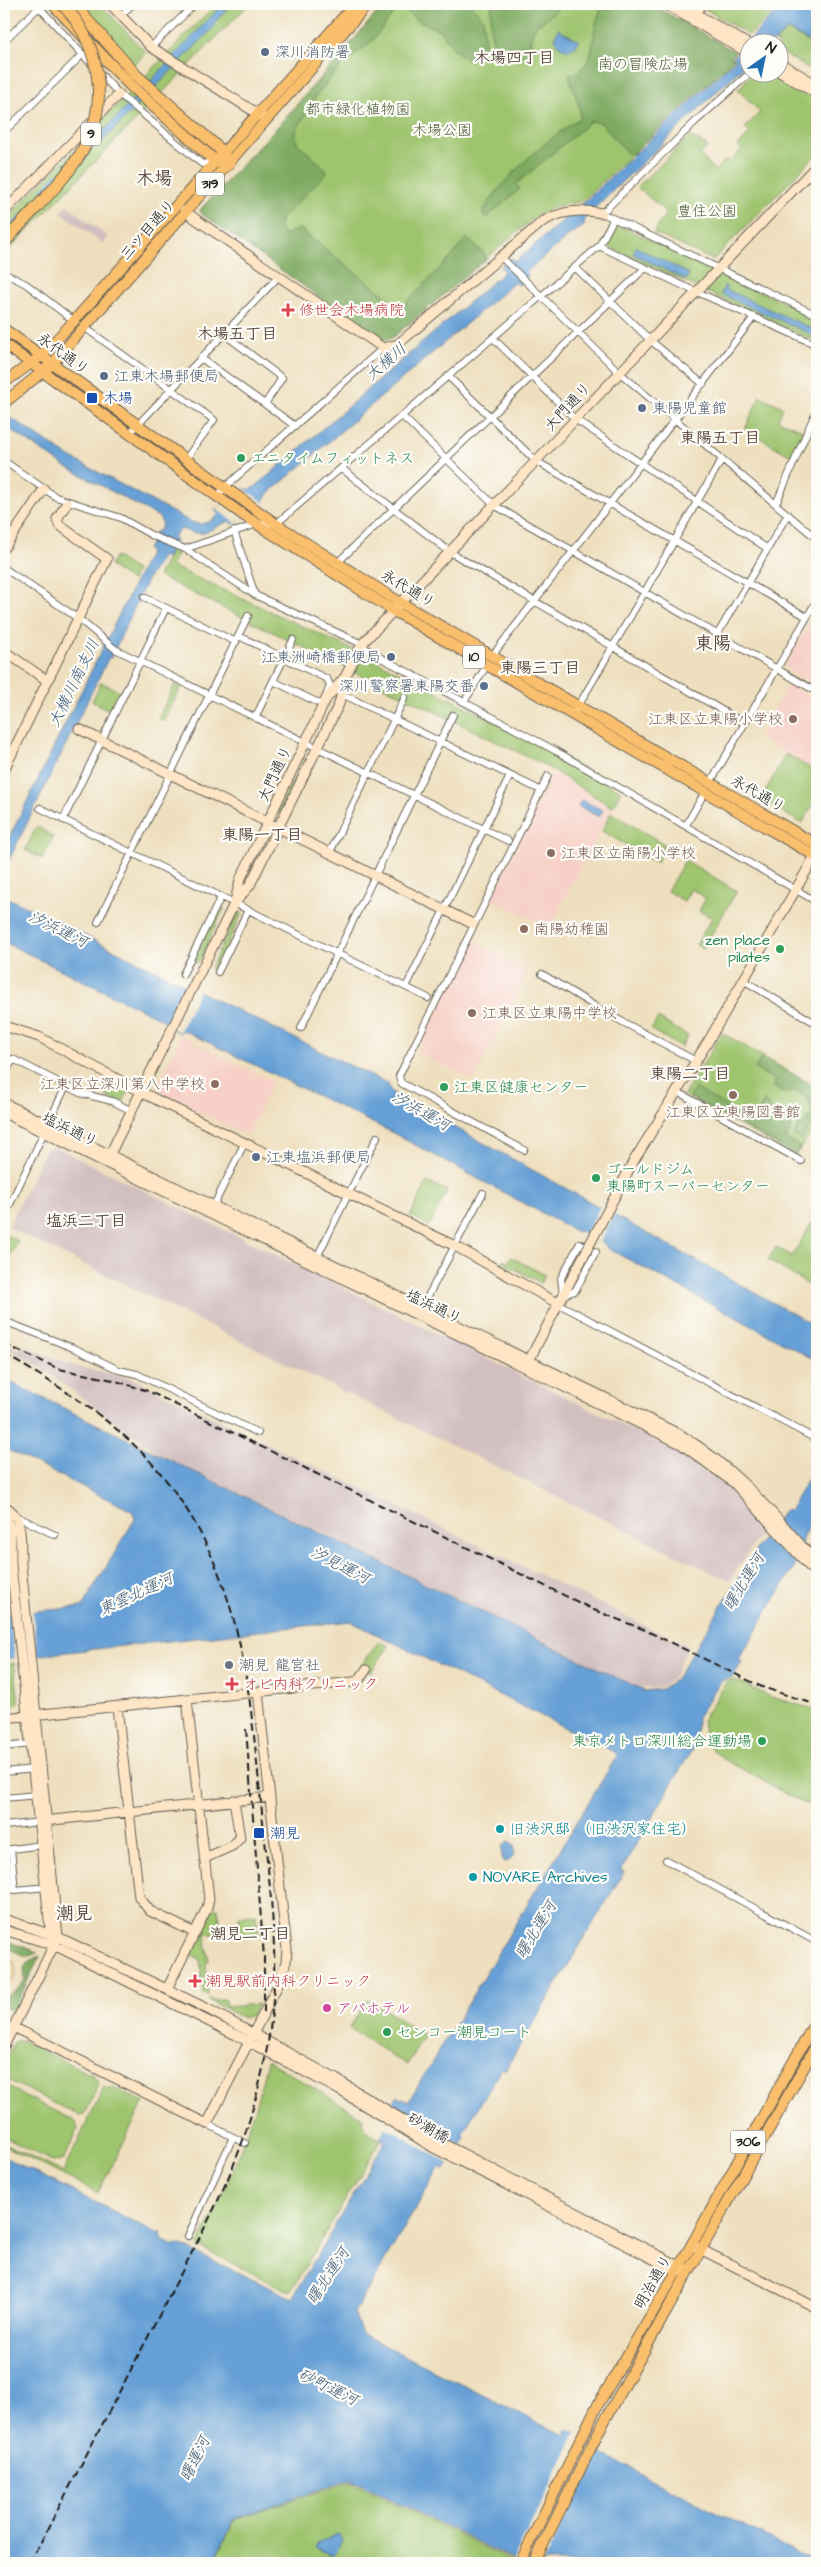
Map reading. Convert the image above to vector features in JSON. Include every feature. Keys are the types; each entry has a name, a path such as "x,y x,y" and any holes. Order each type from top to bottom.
{"highway":[{"path":"52,4 155,101 215,161 228,164"},
{"name":"9","path":"4,243 72,169 88,142 94,126 99,93 95,59 82,27 64,4"},
{"path":"73,4 136,75 155,101 223,152 228,164"}],"main road":[{"name":"三ツ目通り","path":"4,383 41,356 74,322 355,4"},
{"name":"三ツ目通り","path":"4,402 52,364 184,211 228,164 368,4"},
{"name":"永代通り","path":"4,329 276,524 490,661 817,852"},
{"name":"永代通り","path":"4,344 246,517 394,611 490,661"},
{"name":"明治通り","path":"520,2563 596,2408 679,2268 817,2020"},
{"name":"明治通り","path":"534,2563 600,2429 817,2044"}],"street":[{"path":"110,4 151,47 258,112 266,120"},
{"path":"121,15 133,4"},
{"path":"151,47 195,4"},
{"path":"664,4 738,42"},
{"path":"679,4 738,41"},
{"path":"696,14 702,4"},
{"path":"4,41 40,5 119,94 142,115 202,164 215,161"},
{"path":"4,132 83,54"},
{"path":"788,68 817,85"},
{"path":"788,77 817,94"},
{"path":"598,212 740,82"},
{"path":"6,205 119,94"},
{"name":"大門通り","path":"234,904 240,880 323,705 346,675 362,644 817,165"},
{"path":"184,211 383,348"},
{"path":"221,499 224,488 383,348 398,344 502,259 542,222 556,214 573,211 598,212 612,222 716,271 817,315"},
{"path":"184,549 218,539 234,531 257,524 276,524 575,268 600,244 612,222"},
{"path":"600,244 645,268 817,345"},
{"path":"502,259 620,373 817,539"},
{"path":"575,268 650,340 703,384"},
{"path":"337,563 645,268"},
{"path":"4,273 26,284 74,322"},
{"path":"129,434 279,276"},
{"path":"464,702 490,661 535,601 754,317"},
{"path":"84,327 214,420 185,460"},
{"path":"224,334 282,378 265,404"},
{"path":"493,338 575,419 768,548"},
{"path":"202,358 295,426"},
{"path":"448,376 536,461 807,617"},
{"path":"776,504 817,409"},
{"path":"402,416 494,505 817,692"},
{"path":"575,711 722,459"},
{"path":"4,461 67,503 121,518 153,536 184,549 255,595 362,644 370,652 556,751 817,902"},
{"path":"341,468 450,552 744,723"},
{"path":"4,548 44,489"},
{"path":"4,770 107,559 59,525 57,519 67,503"},
{"path":"717,635 788,514"},
{"path":"234,531 255,595"},
{"path":"4,568 79,619 115,649 508,841"},
{"path":"144,597 284,658 329,681 323,705 273,681"},
{"path":"686,825 817,600"},
{"path":"63,820 166,608"},
{"path":"98,922 248,616"},
{"path":"255,718 293,640"},
{"path":"4,651 48,681"},
{"name":"大門通り","path":"234,904 250,885 339,704 346,675"},
{"path":"342,694 536,788"},
{"path":"330,852 405,697"},
{"path":"301,1028 453,715"},
{"path":"79,729 376,874 473,924"},
{"path":"4,746 13,752"},
{"path":"406,987 510,776"},
{"path":"524,1150 401,1083 399,1076 548,776"},
{"path":"40,808 428,998"},
{"path":"527,1363 633,1162 696,1061 817,852"},
{"path":"183,974 221,897"},
{"path":"108,1159 234,904"},
{"path":"218,972 248,910"},
{"path":"542,974 606,1013 696,1061"},
{"path":"743,980 817,1024"},
{"path":"4,1026 40,1037 141,1090 560,1299 816,1439"},
{"path":"4,1076 13,1059 66,1086 90,1096 112,1101 132,1111"},
{"path":"4,1217 7,1204 66,1086"},
{"path":"676,1092 801,1161"},
{"name":"塩浜通り","path":"4,1103 46,1128 108,1159 702,1448 739,1477 768,1514 812,1561 817,1575"},
{"name":"塩浜通り","path":"4,1113 46,1128"},
{"path":"316,1260 377,1137"},
{"path":"212,1209 245,1142"},
{"path":"420,1311 483,1193"},
{"path":"580,1243 596,1252 575,1291 560,1299 561,1278 580,1243"},
{"path":"4,1320 76,1349 119,1370 137,1374 258,1434"},
{"path":"4,1506 16,1516 55,1535"},
{"path":"4,1514 11,1529 12,1564 20,1602 44,1821 54,1938 4,2046"},
{"path":"12,1564 16,1516"},
{"path":"4,1718 353,1682 359,1680 366,1670"},
{"path":"207,2124 277,1987 286,1962 287,1950 258,1692"},
{"path":"167,1990 209,1903 187,1699"},
{"path":"117,1707 137,1890 142,1902 150,1911 195,1933"},
{"path":"32,1715 31,1744 37,1795 44,1821 42,1845 54,1938"},
{"path":"4,1747 31,1744"},
{"path":"4,1772 34,1768"},
{"path":"4,1798 37,1795"},
{"path":"4,1826 270,1797"},
{"path":"205,1858 232,1846 240,1838 234,1800"},
{"path":"15,1890 7,1849 42,1845"},
{"path":"666,1860 817,1942"},
{"path":"4,1887 15,1890 48,1887"},
{"path":"4,1919 54,1938 167,1990 254,2033 336,2079 385,2114"},
{"path":"4,1930 54,1938 385,2114"},
{"path":"13,2027 244,2143"},
{"name":"砂潮橋","path":"385,2114 462,2158 679,2268"},
{"path":"188,2236 233,2137"},
{"path":"691,2244 817,2308"},
{"path":"679,2268 689,2272"}],"shaded area":[{"path":"67,205 108,237 103,244 61,212"},
{"path":"817,611 817,687 787,670 785,666"},
{"name":"江東区立東陽小学校","path":"789,684 817,701 817,772 758,737"},
{"name":"江東区立南陽小学校","path":"553,773 612,808 550,927 491,899"},
{"name":"江東区立東陽中学校","path":"471,939 528,972 474,1080 417,1053"},
{"name":"江東区立深川第八中学校","path":"181,1036 273,1082 249,1132 244,1134 159,1092 157,1086"},
{"path":"55,1147 680,1453 726,1487 764,1528 730,1580 8,1227 46,1149"},
{"path":"4,1342 19,1350 21,1345 74,1366 131,1378 688,1646 674,1677 663,1686 652,1688 637,1687 158,1453 36,1364 4,1347"}],"green space":[{"path":"77,4 100,4 146,52 134,65"},
{"path":"216,4 249,4 4,255 4,221"},
{"name":"木場公園","path":"385,4 651,4 735,52 731,57 734,59 582,201 554,207 535,217 392,338 382,340 202,214 200,210 279,125"},
{"path":"385,4 401,4 373,40 339,68 318,93 296,131 297,143 326,169 327,173 282,218 278,226 284,235 300,229 401,308 454,254 466,238 485,254 486,259 392,338 386,340 377,338 202,214 200,210 279,125"},
{"path":"414,4 470,4 483,18 485,45 481,48 475,47 473,59 469,60 453,49 441,31 415,19 407,11"},
{"path":"492,4 563,4 541,23 539,22 530,41 531,54 510,59 497,49 494,43 490,20"},
{"name":"南の冒険広場","path":"603,4 651,4 735,52 731,57 734,59 630,156 601,123 591,121 516,184 520,189 486,218 482,213 501,186 513,173 553,137 580,118 578,103 569,76 582,69 589,60 596,23"},
{"path":"696,4 765,4 773,13 752,32 744,32"},
{"path":"787,30 810,43 815,35 817,36 817,74 788,56 788,32 785,32"},
{"name":"豊住公園","path":"745,82 787,82 817,99 817,154 713,260 654,233 666,212 637,187 690,136 708,147 700,155 715,171 726,159 730,162 742,149 738,146 750,133 745,128 760,112 738,90"},
{"path":"614,223 817,318 817,342 602,244"},
{"path":"760,396 783,407 778,420 803,430 791,456 745,429"},
{"path":"174,545 180,547 171,566 365,655 554,752 621,791 612,807 544,765 158,576"},
{"path":"115,556 136,570 132,581 110,566"},
{"path":"101,682 123,693 113,712 92,701"},
{"path":"175,684 181,687 164,721 158,718"},
{"path":"786,754 817,772 817,797 802,824 761,799"},
{"path":"304,758 307,759 280,814 277,812"},
{"path":"611,813 664,844 657,863 602,831"},
{"path":"37,826 53,837 43,859 25,850"},
{"path":"685,860 737,891 703,949 696,945 712,918 699,911 706,898 691,889 684,901 667,891"},
{"path":"221,904 224,909 198,963 193,961"},
{"path":"238,911 242,913 215,971 210,969"},
{"path":"658,1018 688,1036 681,1047 651,1030"},
{"path":"722,1033 817,1088 817,1124 795,1156 684,1095"},
{"path":"762,1056 817,1088 817,1101 807,1101 806,1097 796,1091 784,1093 773,1086 776,1081 755,1069"},
{"path":"114,1080 127,1086 128,1092 124,1100 120,1101 106,1097"},
{"path":"695,1088 758,1125 764,1115 759,1112 764,1102 769,1105 773,1122 783,1128 792,1126 786,1139 800,1147 796,1154 690,1097"},
{"path":"814,1103 817,1105 817,1114 801,1140 794,1136 798,1125 804,1126 812,1112 809,1105"},
{"path":"427,1182 447,1191 429,1226 410,1216"},
{"path":"812,1223 817,1226 817,1290 768,1260 776,1247 792,1256"},
{"path":"4,1234 18,1241 4,1268"},
{"path":"511,1257 545,1275 541,1283 502,1262 503,1260 508,1262"},
{"path":"379,1641 389,1646 371,1672 361,1666"},
{"path":"14,1663 19,1702 12,1707 7,1664"},
{"name":"東京メトロ深川総合運動場","path":"735,1680 771,1697 817,1710 817,1802 804,1804 722,1758 710,1747 704,1733 702,1720 727,1682"},
{"path":"218,1908 222,1932 205,1935 209,1962 206,1962 208,1996 203,1994 200,1959 188,1953 208,1909"},
{"path":"256,1915 259,1936 241,1937 239,1916"},
{"path":"4,1940 38,1952 34,1955 25,1956 4,1946"},
{"path":"76,1950 204,2012 232,2029"},
{"path":"40,1956 13,2011 4,2007 4,1997 16,1991 25,1980 24,1967 30,1961"},
{"path":"225,1999 226,2007 258,2004 252,2015 243,2018 208,2000"},
{"name":"センコー潮見コート","path":"368,1999 425,2035 407,2065 349,2028"},
{"path":"21,2040 94,2076 99,2084 85,2114 78,2115 4,2078 4,2065 14,2042"},
{"path":"267,2060 362,2117 365,2130 381,2140 290,2292 198,2246 219,2201 247,2132"},
{"path":"4,2085 76,2122 78,2130 63,2160 52,2161 4,2137"},
{"path":"104,2087 108,2089 113,2087 144,2102 98,2193 4,2146 4,2144 63,2172"},
{"path":"350,2481 512,2561 510,2563 214,2563 235,2519"}],"sand":[{"path":"4,1954 13,1961 16,1971 14,1979 4,1987"}],"water":[{"path":"223,4 232,4 213,24 215,26 99,145 95,145 62,181 9,232 8,228 21,215 24,215 42,195 42,190 56,174 60,174 91,140 100,135"},
{"path":"768,4 817,4 817,23 814,26 817,29 810,42 787,29 784,32 757,32 775,13"},
{"path":"558,29 579,41 575,47 568,50 559,46 555,38"},
{"path":"738,52 738,72 585,218 584,226 571,234 526,272 529,275 519,285 515,282 267,495 263,501 264,503 233,525 229,521 204,533 194,533 181,529 173,537 176,539 166,558 163,556 148,578 111,658 109,657 4,870 4,848 150,552 147,550 156,531 160,531 162,523 159,517 63,465 4,425 4,409 9,412 8,416 68,456 189,521 198,524 209,522 219,515 215,510 246,488 248,490 255,487 504,272 500,266 511,257 515,262 583,203 736,59 733,57"},
{"path":"636,247 689,274 686,280 633,254"},
{"path":"725,285 727,290 817,331 817,337 721,294"},
{"path":"581,800 603,810 599,817 578,806"},
{"name":"汐浜運河","path":"4,896 388,1084 391,1092 817,1327 817,1361 607,1248 605,1244 580,1231 577,1232 393,1133 183,1030 180,1033 166,1026 167,1022 4,942"},
{"path":"4,1379 644,1691 662,1689 676,1679 767,1532 785,1510 789,1511 817,1464 817,1512 803,1536 796,1564 739,1659 742,1662 732,1678 721,1681 697,1717 696,1743 621,1870 624,1872 505,2070 502,2068 462,2134 465,2137 445,2170 440,2167 354,2313 362,2334 564,2436 568,2429 604,2447 601,2454 817,2563 520,2563 350,2479 235,2518 213,2563 4,2563 4,2157 159,2234 160,2232 162,2240 174,2246 180,2245 292,2298 385,2141 380,2138 398,2109 392,2105 397,2096 408,2102 618,1754 350,1621 4,1659 5,1614 82,1607 135,1519 132,1511 4,1448"},
{"path":"509,1842 514,1846 513,1856 505,1862 502,1860 502,1846"},
{"path":"339,2535 342,2541 334,2556 315,2548 318,2541"}],"pier":[{"path":"244,489 265,503 236,523 216,509"},
{"path":"187,983 200,989 179,1032 167,1026"},
{"path":"601,1205 615,1213 599,1244 585,1236"},
{"path":"32,1607 38,1658 15,1661 9,1610"},
{"path":"391,2106 463,2146 451,2165 384,2126 395,2109"},
{"path":"577,2431 601,2443 543,2563 514,2563 512,2562"}],"railway":[{"path":"4,1344 59,1369 113,1380 148,1391 594,1610 645,1630 762,1687 817,1705"},
{"path":"4,1354 72,1396 114,1427 133,1444 169,1484 193,1521 212,1558 227,1597 238,1636 246,1677 269,1876 274,1951 272,2016 264,2065 247,2128 230,2174 197,2242 30,2563"},
{"path":"246,1729 264,1957 264,2013"}],"place":[{"name":"深川消防署","path":"265,52"},
{"name":"修世会木場病院","path":"288,310"},
{"name":"江東木場郵便局","path":"104,376"},
{"name":"木場","path":"92,398"},
{"name":"東陽児童館","path":"642,408"},
{"name":"エニタイムフィットネス","path":"241,458"},
{"name":"江東洲崎橋郵便局","path":"391,657"},
{"name":"深川警察署東陽交番","path":"484,686"},
{"name":"江東区立東陽小学校","path":"793,719"},
{"name":"江東区立南陽小学校","path":"551,853"},
{"name":"南陽幼稚園","path":"524,929"},
{"name":"zen place pilates","path":"780,949"},
{"name":"江東区立東陽中学校","path":"472,1013"},
{"name":"江東区立深川第八中学校","path":"215,1084"},
{"name":"江東区健康センター","path":"444,1087"},
{"name":"江東区立東陽図書館","path":"733,1095"},
{"name":"江東塩浜郵便局","path":"256,1157"},
{"name":"ゴールドジム 東陽町スーパーセンター","path":"596,1178"},
{"name":"潮見 龍宮社","path":"229,1665"},
{"name":"オビ内科クリニック","path":"232,1684"},
{"name":"東京メトロ深川総合運動場","path":"762,1741"},
{"name":"旧渋沢邸 （旧渋沢家住宅）","path":"500,1829"},
{"name":"潮見","path":"259,1833"},
{"name":"NOVARE Archives","path":"473,1877"},
{"name":"潮見駅前内科クリニック","path":"195,1981"},
{"name":"アパホテル","path":"327,2008"},
{"name":"センコー潮見コート","path":"387,2032"}],"district":[{"name":"木場四丁目","path":"514,58"},
{"name":"木場","path":"154,178"},
{"name":"木場五丁目","path":"237,334"},
{"name":"東陽五丁目","path":"720,438"},
{"name":"東陽","path":"713,643"},
{"name":"東陽三丁目","path":"540,668"},
{"name":"東陽一丁目","path":"262,835"},
{"name":"東陽二丁目","path":"690,1074"},
{"name":"塩浜二丁目","path":"86,1221"},
{"name":"潮見","path":"74,1913"},
{"name":"潮見二丁目","path":"250,1934"}],"park label":[{"name":"都市緑化植物園","path":"358,109"}],"water label":[{"name":"大横川","path":"386,362"},
{"name":"大横川南支川","path":"74,683"},
{"name":"汐見運河","path":"340,1565"},
{"name":"曙北運河","path":"744,1582"},
{"name":"東雲北運河","path":"136,1594"},
{"name":"曙北運河","path":"536,1930"},
{"name":"曙北運河","path":"328,2276"},
{"name":"砂町運河","path":"328,2387"},
{"name":"曙運河","path":"195,2459"}]}
